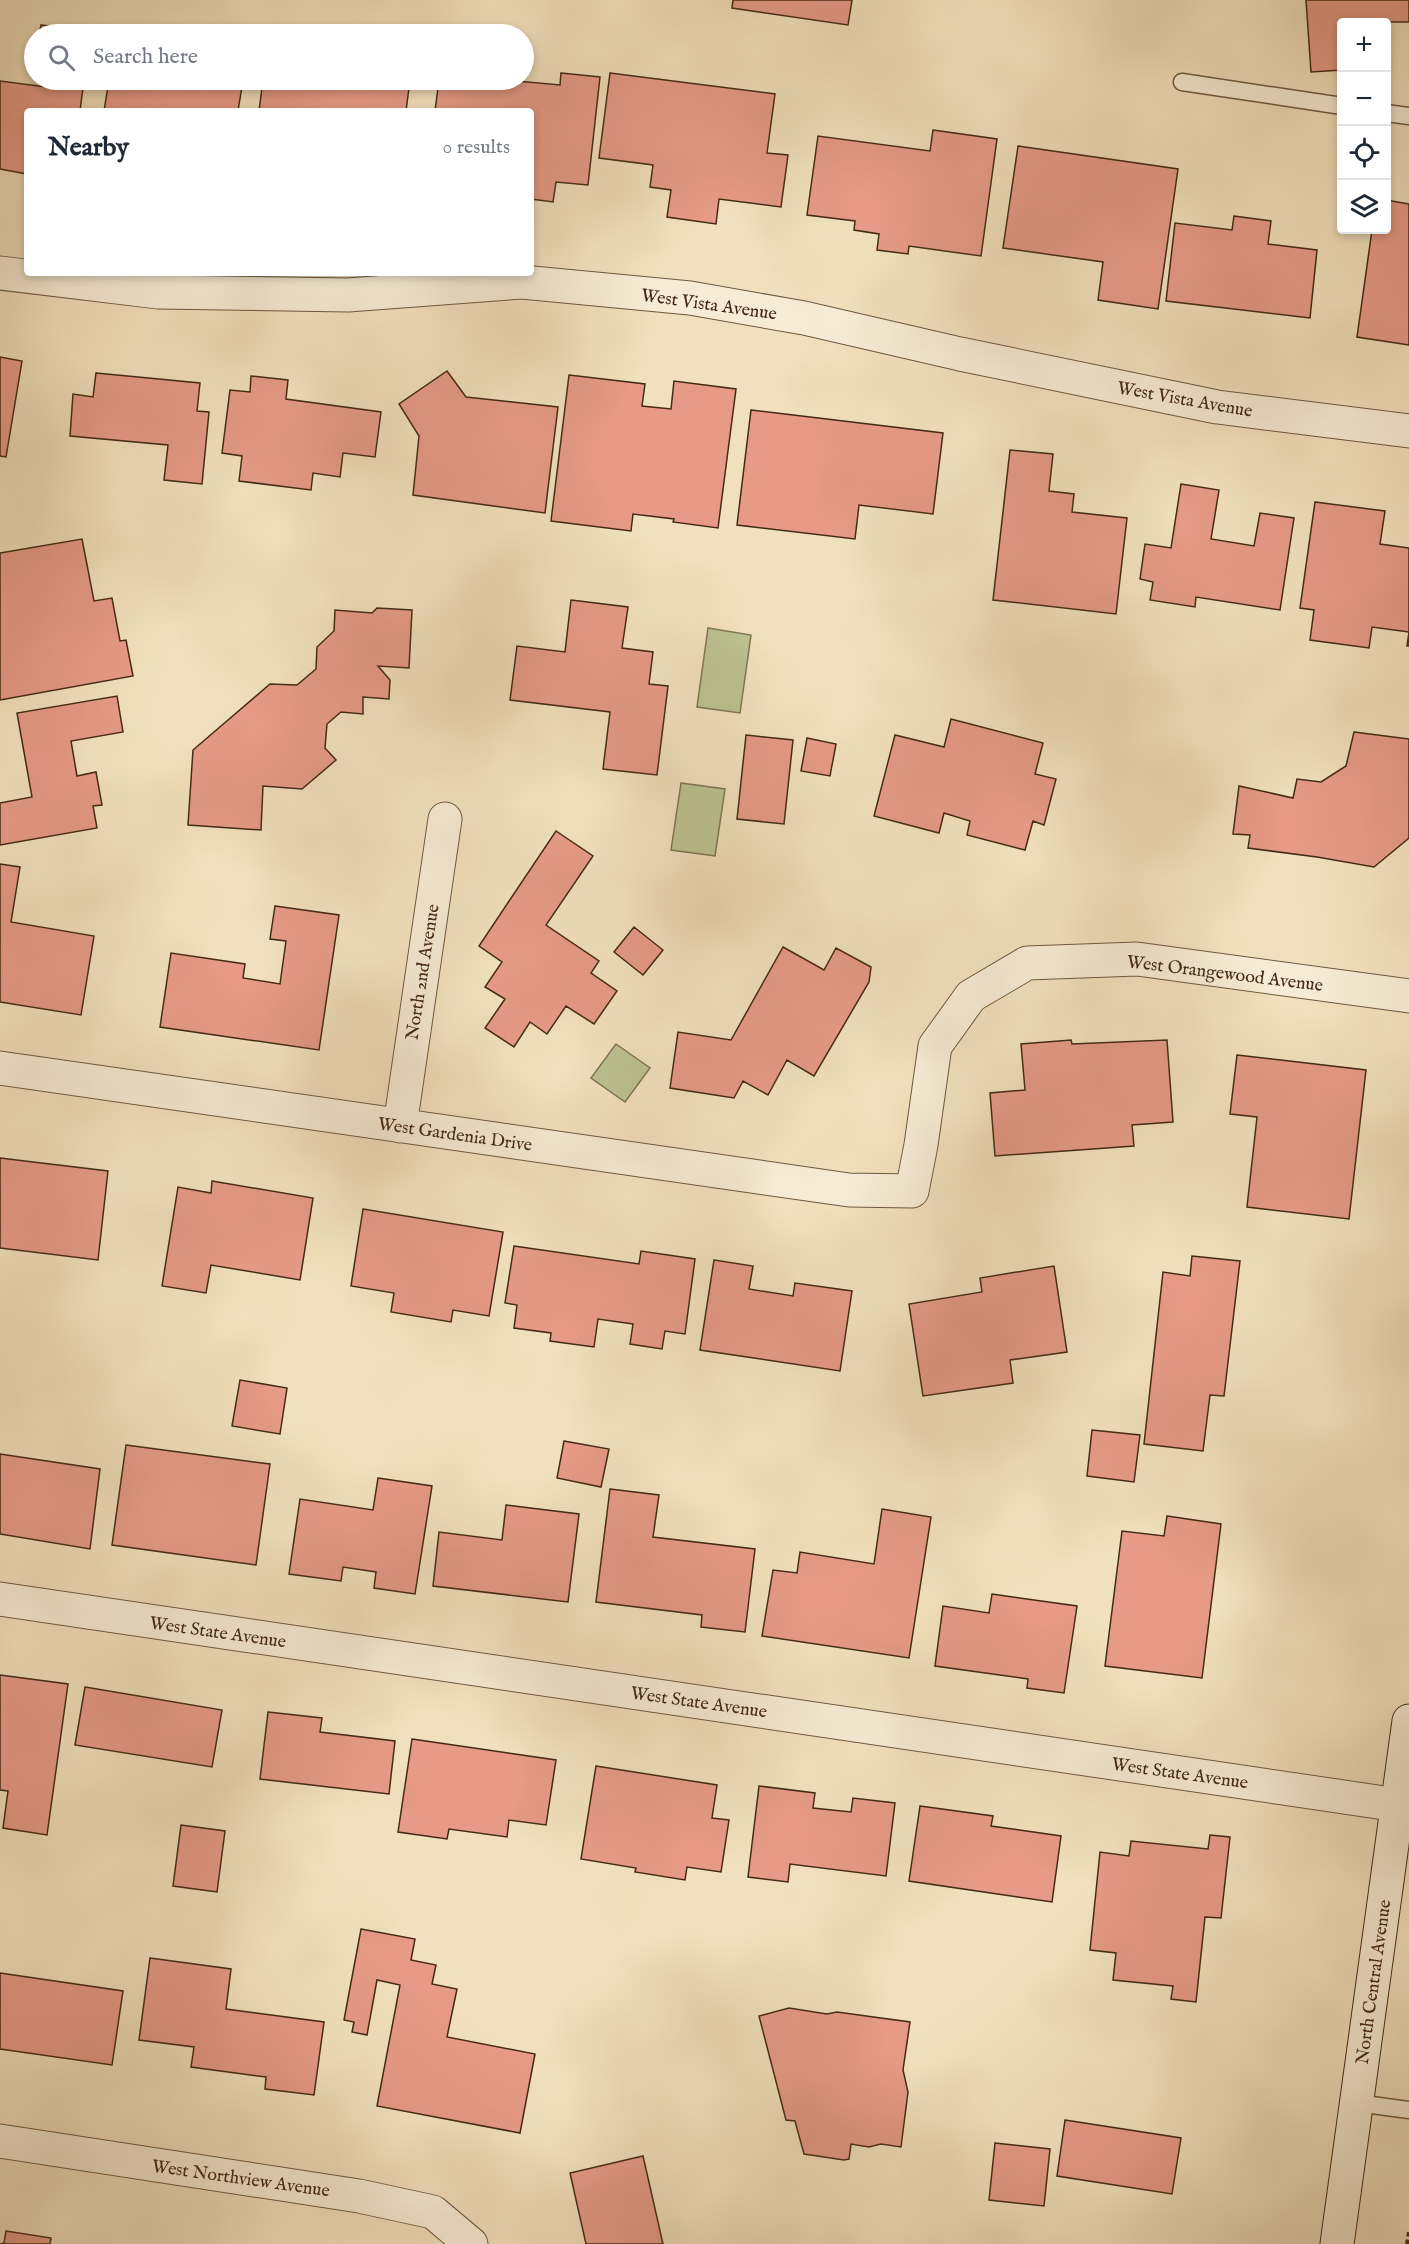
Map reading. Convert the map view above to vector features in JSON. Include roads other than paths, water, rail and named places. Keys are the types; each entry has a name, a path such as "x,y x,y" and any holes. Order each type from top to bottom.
{"street":[{"name":"West Vista Avenue","path":"0,273 24,276"},
{"name":"West Vista Avenue","path":"25,276 158,292 348,296 522,282 690,298 804,318 960,354 1217,407 1409,431"},
{"name":"North 2nd Avenue","path":"400,1126 445,819"},
{"name":"West Orangewood Avenue","path":"912,1191 935,1046 970,996 1027,963 1137,959 1409,996"},
{"name":"West Gardenia Drive","path":"0,1068 849,1190 912,1191"},
{"name":"West State Avenue","path":"0,1599 1398,1805"},
{"name":"North Central Avenue","path":"1337,2244 1409,1721"},
{"name":"West Northview Avenue","path":"0,2141 359,2196 434,2212 471,2244"}],"lane":[{"path":"1182,82 1337,105"},
{"path":"1391,114 1409,116"},
{"path":"1357,2103 1409,2110"}]}
